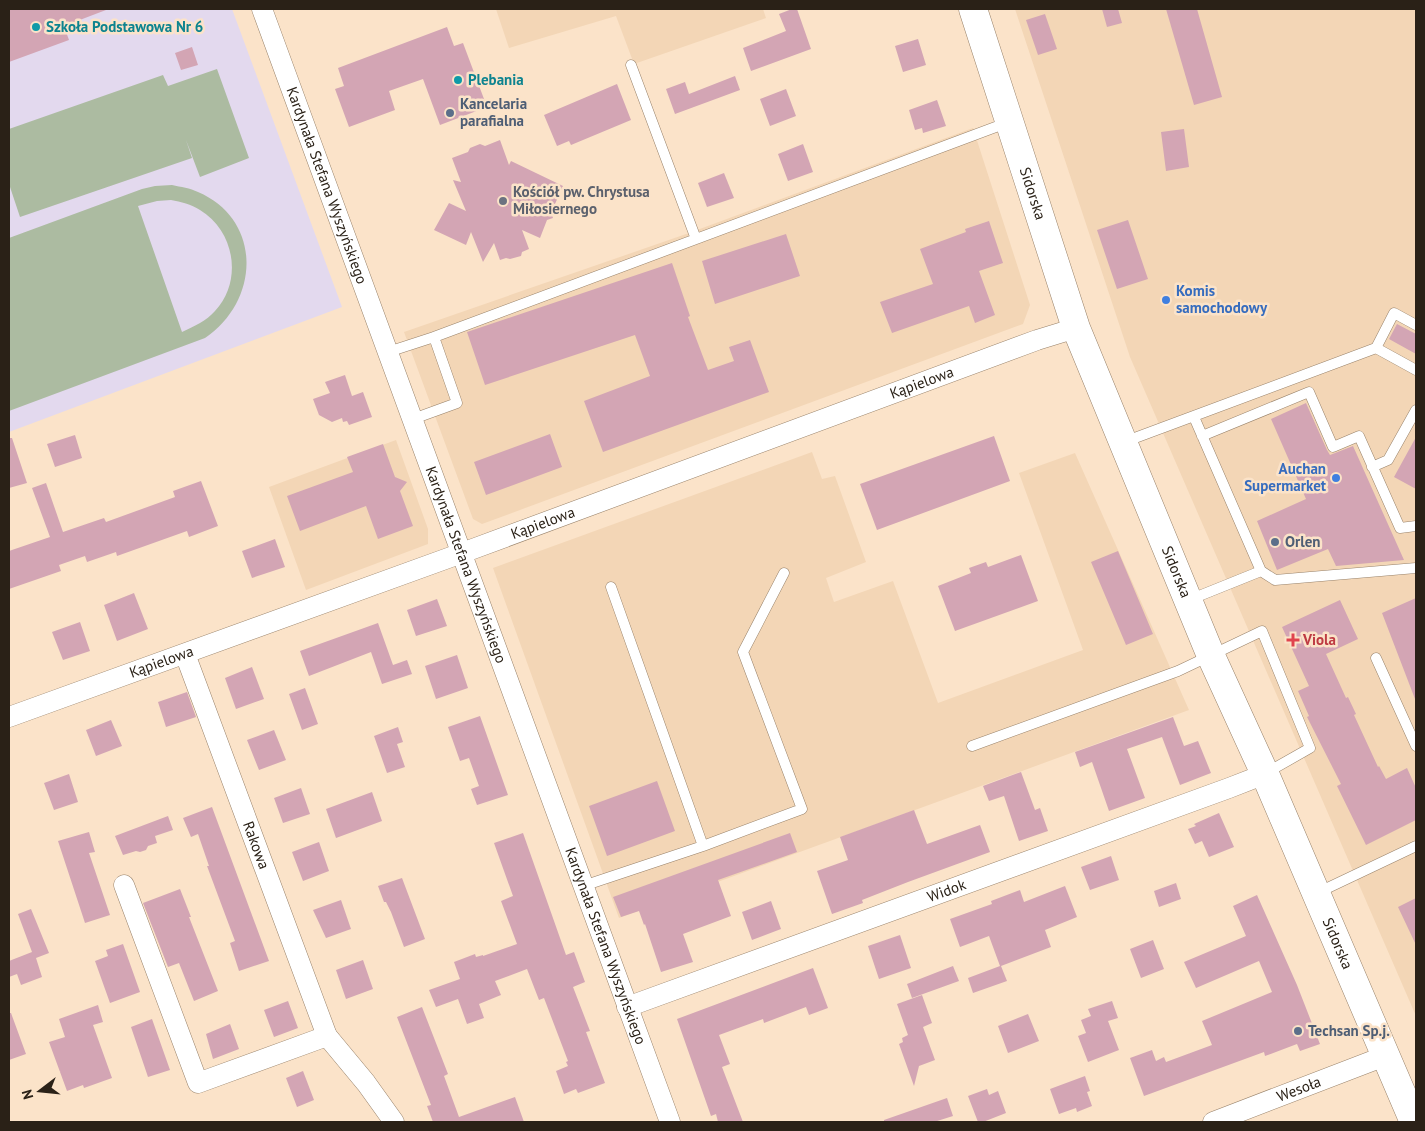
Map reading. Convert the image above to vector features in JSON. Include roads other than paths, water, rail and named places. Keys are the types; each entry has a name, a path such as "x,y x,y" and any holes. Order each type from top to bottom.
{"street":[{"name":"Kardynała Stefana Wyszyńskiego","path":"262,9 670,1122"},
{"name":"Sidorska","path":"973,9 1076,328 1211,656 1265,774 1414,1122"},
{"name":"Kąpielowa","path":"9,717 462,553 1037,340 1076,328"},
{"name":"Rakowa","path":"185,654 328,1036 366,1083 394,1122"},
{"name":"Widok","path":"628,1007 1265,774"},
{"path":"124,885 198,1083 328,1036"},
{"name":"Wesoła","path":"1213,1122 1385,1056"}],"lane":[{"path":"631,65 696,239"},
{"path":"388,352 1010,121"},
{"path":"1123,443 1376,348 1394,314 1416,325"},
{"path":"413,419 457,403 434,336"},
{"path":"1376,348 1416,370"},
{"path":"1202,436 1310,392 1333,447 1359,436 1400,528 1416,526"},
{"path":"1372,467 1388,460 1416,410"},
{"path":"1194,416 1261,571 1275,580 1416,568"},
{"path":"1188,600 1261,571"},
{"path":"584,886 702,846 802,809 743,652 784,573"},
{"path":"611,587 702,846"},
{"path":"972,746 1178,671 1262,631 1310,748 1265,774"},
{"path":"1376,658 1416,746"},
{"path":"1316,893 1416,846"}],"place":[{"name":"Szkoła Podstawowa Nr 6","path":"36,27"},
{"name":"Plebania","path":"458,80"},
{"name":"Kancelaria parafialna","path":"450,113"},
{"name":"Kościół pw. Chrystusa Miłosiernego","path":"503,201"},
{"name":"Komis samochodowy","path":"1166,300"},
{"name":"Auchan Supermarket","path":"1336,478"},
{"name":"Orlen","path":"1275,542"},
{"name":"Viola","path":"1293,640"},
{"name":"Techsan Sp.j.","path":"1298,1031"}]}
